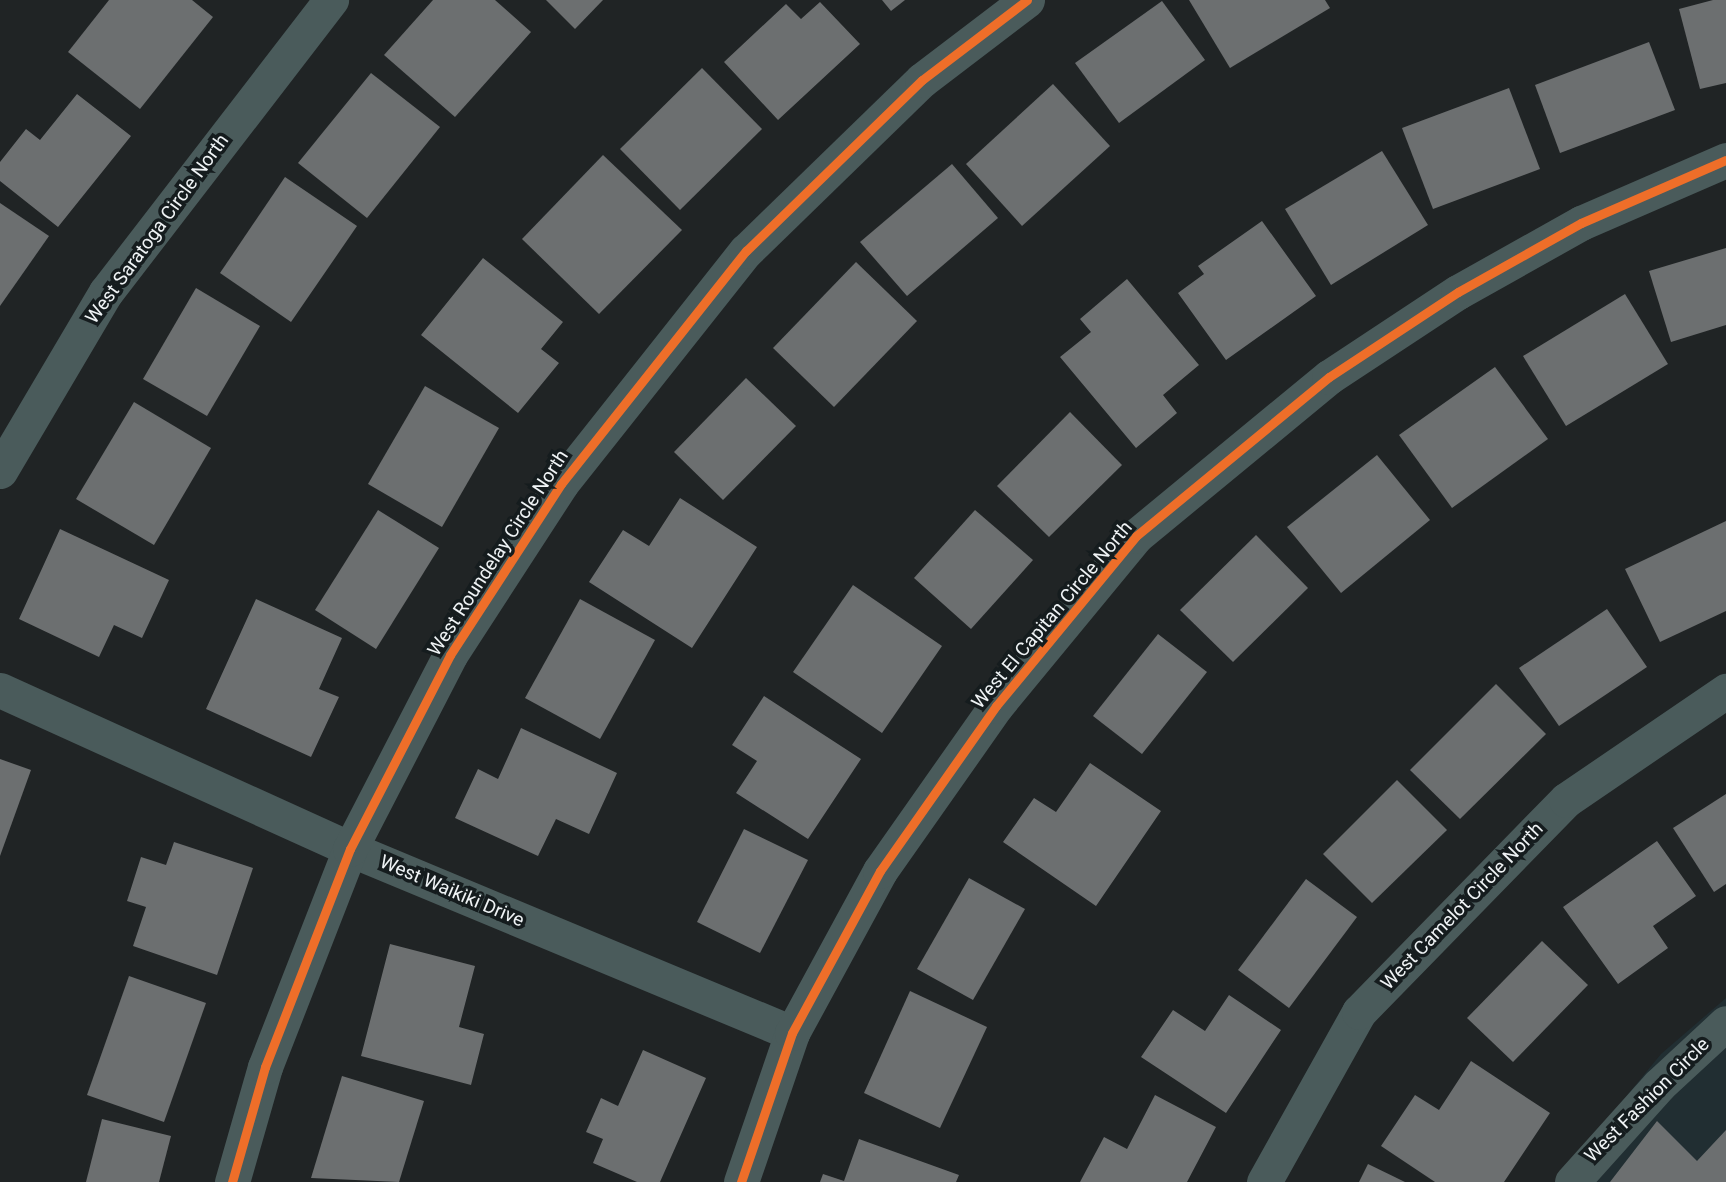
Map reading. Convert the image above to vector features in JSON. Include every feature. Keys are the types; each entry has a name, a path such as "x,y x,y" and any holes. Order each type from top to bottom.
{"street":[{"name":"West Saratoga Circle North","path":"0,471 107,292 331,0"},
{"name":"West Roundelay Circle North","path":"232,1182 265,1067 350,849 450,655 561,484 738,261 922,80 1027,0"},
{"name":"West El Capitan Circle North","path":"741,1182 792,1033 880,871 996,706 1136,537 1329,377 1458,292 1581,222 1726,160"},
{"name":"West Waikiki Drive","path":"0,690 350,849 792,1033"},
{"name":"West Camelot Circle North","path":"1264,1182 1359,1012 1566,800 1726,691"},
{"name":"West Fashion Circle","path":"1572,1182 1659,1085 1726,1023"}],"shaded area":[{"path":"1726,998 1726,1182 1556,1182 1661,1054"}],"building":[{"path":"109,0 192,0 213,17 140,109 68,52"},
{"path":"433,0 495,0 531,32 455,117 384,55"},
{"path":"546,0 603,0 575,29"},
{"path":"882,0 905,0 891,11"},
{"path":"1189,0 1325,0 1330,8 1230,68"},
{"path":"1713,0 1726,0 1726,83 1700,89 1679,9"},
{"path":"1162,1 1205,60 1119,123 1075,63"},
{"path":"820,2 860,44 778,120 724,62 786,4 801,19"},
{"path":"1649,42 1675,110 1560,153 1535,85"},
{"path":"702,68 762,129 680,210 620,149"},
{"path":"371,73 440,127 367,218 298,163"},
{"path":"1053,84 1110,146 1022,226 966,164"},
{"path":"1509,88 1540,169 1433,209 1402,128"},
{"path":"77,94 131,136 58,227 0,181 0,162 26,129 40,140"},
{"path":"1382,151 1428,225 1331,285 1285,209"},
{"path":"603,155 682,230 599,314 522,239"},
{"path":"952,164 998,218 907,296 860,242"},
{"path":"285,177 357,226 291,322 220,273"},
{"path":"0,203 49,236 0,306"},
{"path":"1262,221 1316,296 1226,360 1178,293 1204,274 1198,266"},
{"path":"1726,248 1726,325 1671,342 1649,271"},
{"path":"483,258 563,322 541,349 559,363 518,413 421,335"},
{"path":"856,262 917,321 834,407 773,348"},
{"path":"1127,279 1199,365 1163,395 1177,413 1136,448 1060,357 1091,332 1080,319"},
{"path":"196,288 260,326 207,416 143,379"},
{"path":"1625,294 1668,364 1566,426 1523,356"},
{"path":"1495,367 1548,439 1452,508 1399,435"},
{"path":"746,378 796,426 723,500 674,452"},
{"path":"425,386 499,428 442,527 368,484"},
{"path":"134,402 211,448 154,545 76,499"},
{"path":"1070,412 1122,465 1049,537 997,486"},
{"path":"1377,455 1430,520 1341,593 1287,527"},
{"path":"680,498 757,547 692,648 589,582 623,530 649,546"},
{"path":"378,510 439,548 376,649 315,610"},
{"path":"975,510 1033,560 971,629 914,578"},
{"path":"1726,521 1726,611 1660,642 1625,569"},
{"path":"60,529 169,580 142,638 114,625 99,657 19,619"},
{"path":"1256,535 1308,588 1233,662 1180,610"},
{"path":"853,585 942,646 882,733 793,672"},
{"path":"256,599 342,638 319,689 339,697 311,757 206,709"},
{"path":"580,599 655,640 600,739 525,698"},
{"path":"1607,609 1647,667 1559,726 1519,668"},
{"path":"1158,634 1207,672 1142,754 1093,716"},
{"path":"1496,684 1546,734 1460,819 1410,770"},
{"path":"764,696 861,759 808,839 736,793 757,761 732,745"},
{"path":"521,728 617,773 589,834 556,819 538,856 455,818 478,769 498,779"},
{"path":"0,759 31,770 0,856"},
{"path":"1090,763 1161,811 1096,906 1003,842 1034,798 1056,812"},
{"path":"1397,780 1447,830 1372,903 1323,854"},
{"path":"1726,794 1726,884 1714,892 1673,828"},
{"path":"744,829 808,860 760,953 697,922"},
{"path":"1657,841 1696,896 1653,926 1668,948 1618,984 1563,907"},
{"path":"174,842 253,868 217,975 133,946 146,907 127,901 141,857 166,865"},
{"path":"969,878 1025,909 973,1000 917,969"},
{"path":"1306,879 1357,917 1289,1008 1238,970"},
{"path":"1542,941 1588,985 1513,1062 1467,1018"},
{"path":"390,944 475,966 459,1027 484,1034 471,1085 361,1056"},
{"path":"129,976 206,1003 164,1122 87,1095"},
{"path":"910,991 987,1027 940,1128 864,1093"},
{"path":"1229,995 1281,1030 1226,1113 1141,1057 1173,1010 1205,1031"},
{"path":"643,1050 706,1078 660,1182 637,1182 593,1163 603,1139 586,1132 601,1098 618,1106"},
{"path":"1471,1061 1550,1113 1504,1182 1435,1182 1381,1146 1415,1095 1439,1110"},
{"path":"342,1076 424,1101 399,1182 311,1178"},
{"path":"1155,1095 1216,1127 1187,1182 1080,1182 1104,1137 1127,1149"},
{"path":"102,1119 171,1136 159,1182 86,1182"},
{"path":"1657,1121 1697,1161 1726,1130 1726,1182 1610,1182"},
{"path":"859,1139 959,1175 956,1182 820,1182 823,1174 844,1181"},
{"path":"1368,1164 1405,1182 1359,1182"}],"cycle path":[{"path":"232,1182 265,1067 350,849 450,655 561,484 746,251 922,80 1027,0"},
{"path":"741,1182 792,1033 880,871 996,706 1136,536 1329,377 1458,292 1581,223 1726,160"}]}
